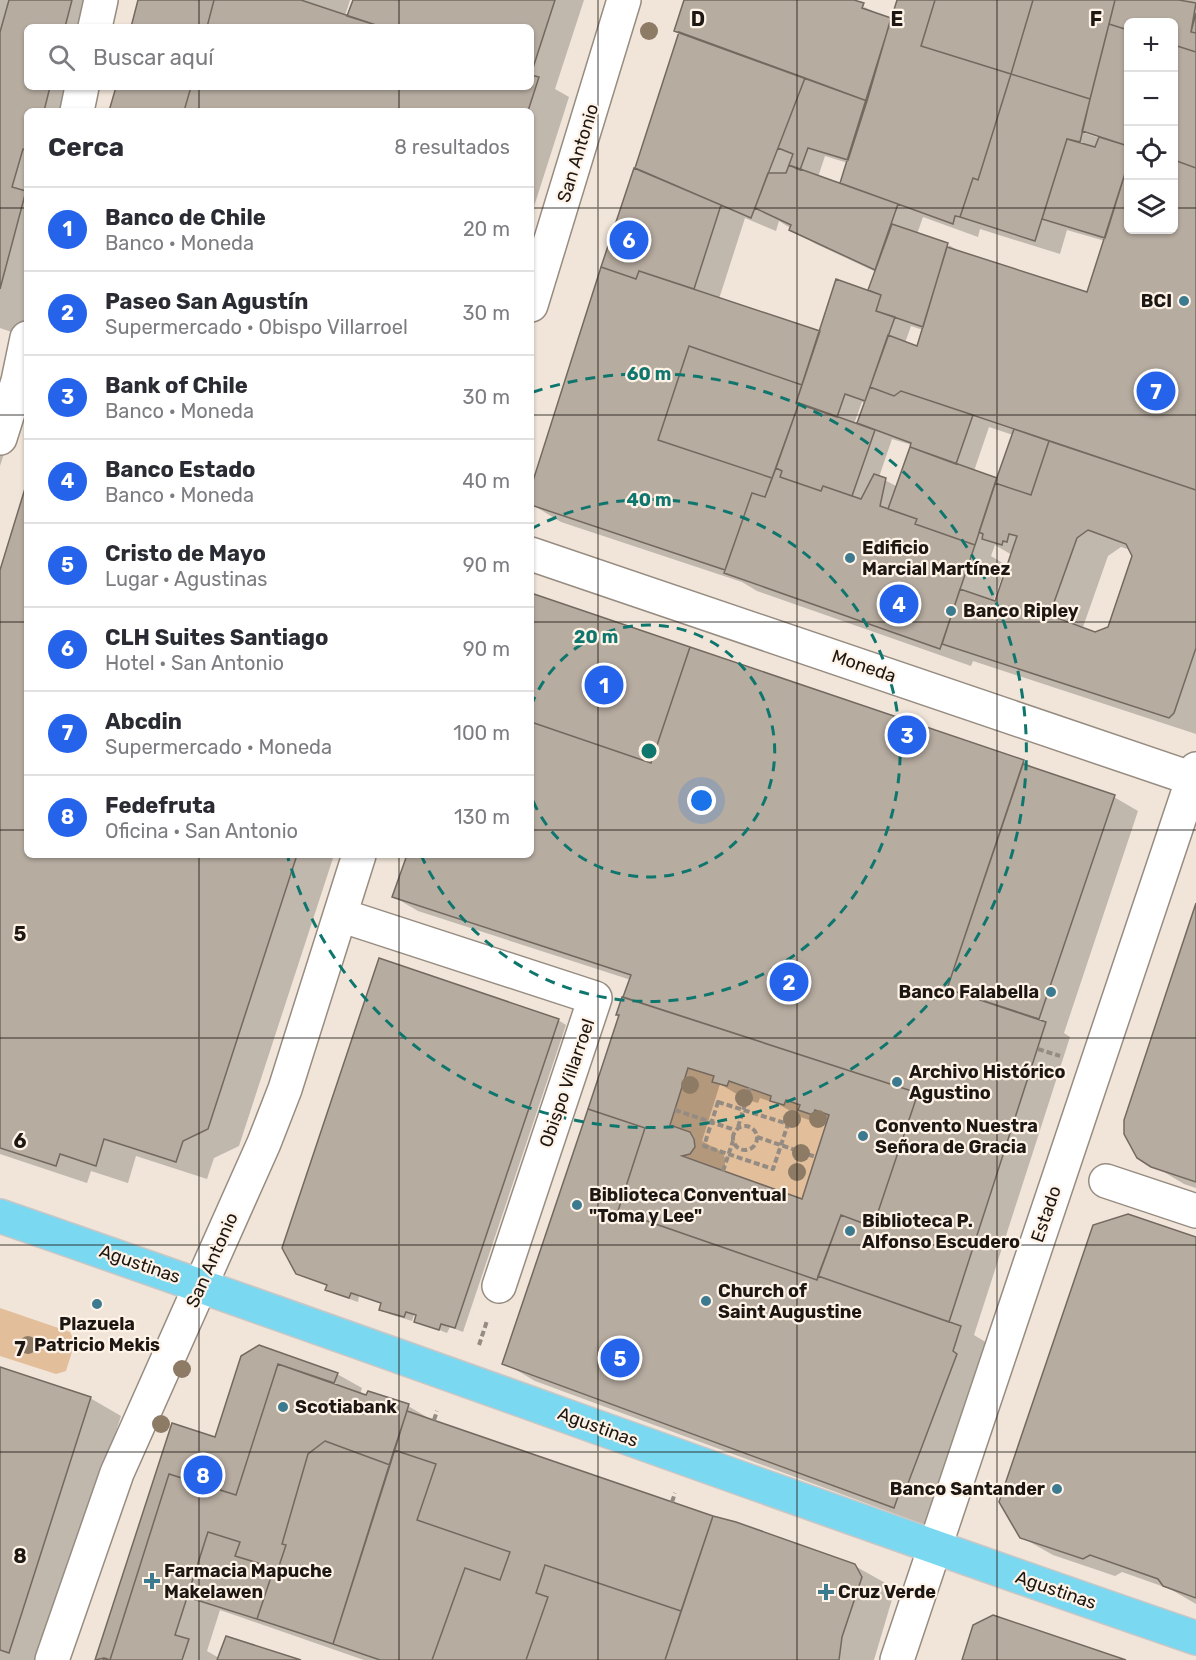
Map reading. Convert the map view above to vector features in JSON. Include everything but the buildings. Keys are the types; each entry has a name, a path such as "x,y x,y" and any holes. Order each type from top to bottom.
{"main road":[{"name":"Agustinas","path":"0,1216 933,1548 1196,1638"}],"street":[{"path":"96,24 101,0"},
{"name":"San Antonio","path":"534,295 624,0"},
{"path":"78,108 81,90"},
{"path":"0,438 24,348"},
{"name":"Moneda","path":"534,555 1195,776"},
{"name":"Estado","path":"897,1660 1195,776"},
{"name":"San Antonio","path":"52,1660 117,1473 201,1286 285,1089 358,858"},
{"name":"Obispo Villarroel","path":"340,915 595,998 499,1286"},
{"path":"1106,1181 1196,1211"}],"path":[{"path":"723,1171 750,1088"},
{"path":"718,1101 788,1124 773,1169 704,1146 711,1123 718,1101"},
{"path":"675,1110 736,1129 748,1126 757,1137 816,1157"},
{"path":"733,1142 738,1148 748,1149 755,1145 757,1137"}],"shaded area":[{"path":"688,1068 714,1076 712,1082 727,1086 729,1081 771,1096 770,1101 784,1105 786,1100 800,1105 798,1110 813,1115 815,1110 829,1115 802,1199 682,1156 692,1149 695,1139 690,1132 670,1125"},
{"path":"0,1308 70,1332 75,1342 66,1371 56,1374 0,1356"}],"place":[{"name":"CLH Suites Santiago","path":"629,240"},
{"name":"BCI","path":"1184,301"},
{"name":"Abcdin","path":"1156,391"},
{"name":"Edificio Marcial Martínez","path":"850,558"},
{"name":"Banco Estado","path":"899,604"},
{"name":"Banco Ripley","path":"951,611"},
{"name":"Banco de Chile","path":"604,685"},
{"name":"Bank of Chile","path":"907,735"},
{"name":"Paseo San Agustín","path":"789,982"},
{"name":"Banco Falabella","path":"1051,992"},
{"name":"Archivo Histórico Agustino","path":"897,1082"},
{"name":"Convento Nuestra Señora de Gracia","path":"863,1136"},
{"name":"Biblioteca Conventual \"Toma y Lee\"","path":"577,1205"},
{"name":"Biblioteca P. Alfonso Escudero","path":"850,1231"},
{"name":"Church of Saint Augustine","path":"706,1301"},
{"name":"Plazuela Patricio Mekis","path":"97,1304"},
{"name":"Cristo de Mayo","path":"620,1358"},
{"name":"Scotiabank","path":"283,1407"},
{"name":"Fedefruta","path":"203,1475"},
{"name":"Banco Santander","path":"1057,1489"},
{"name":"Farmacia Mapuche Makelawen","path":"152,1581"},
{"name":"Cruz Verde","path":"826,1592"}]}
